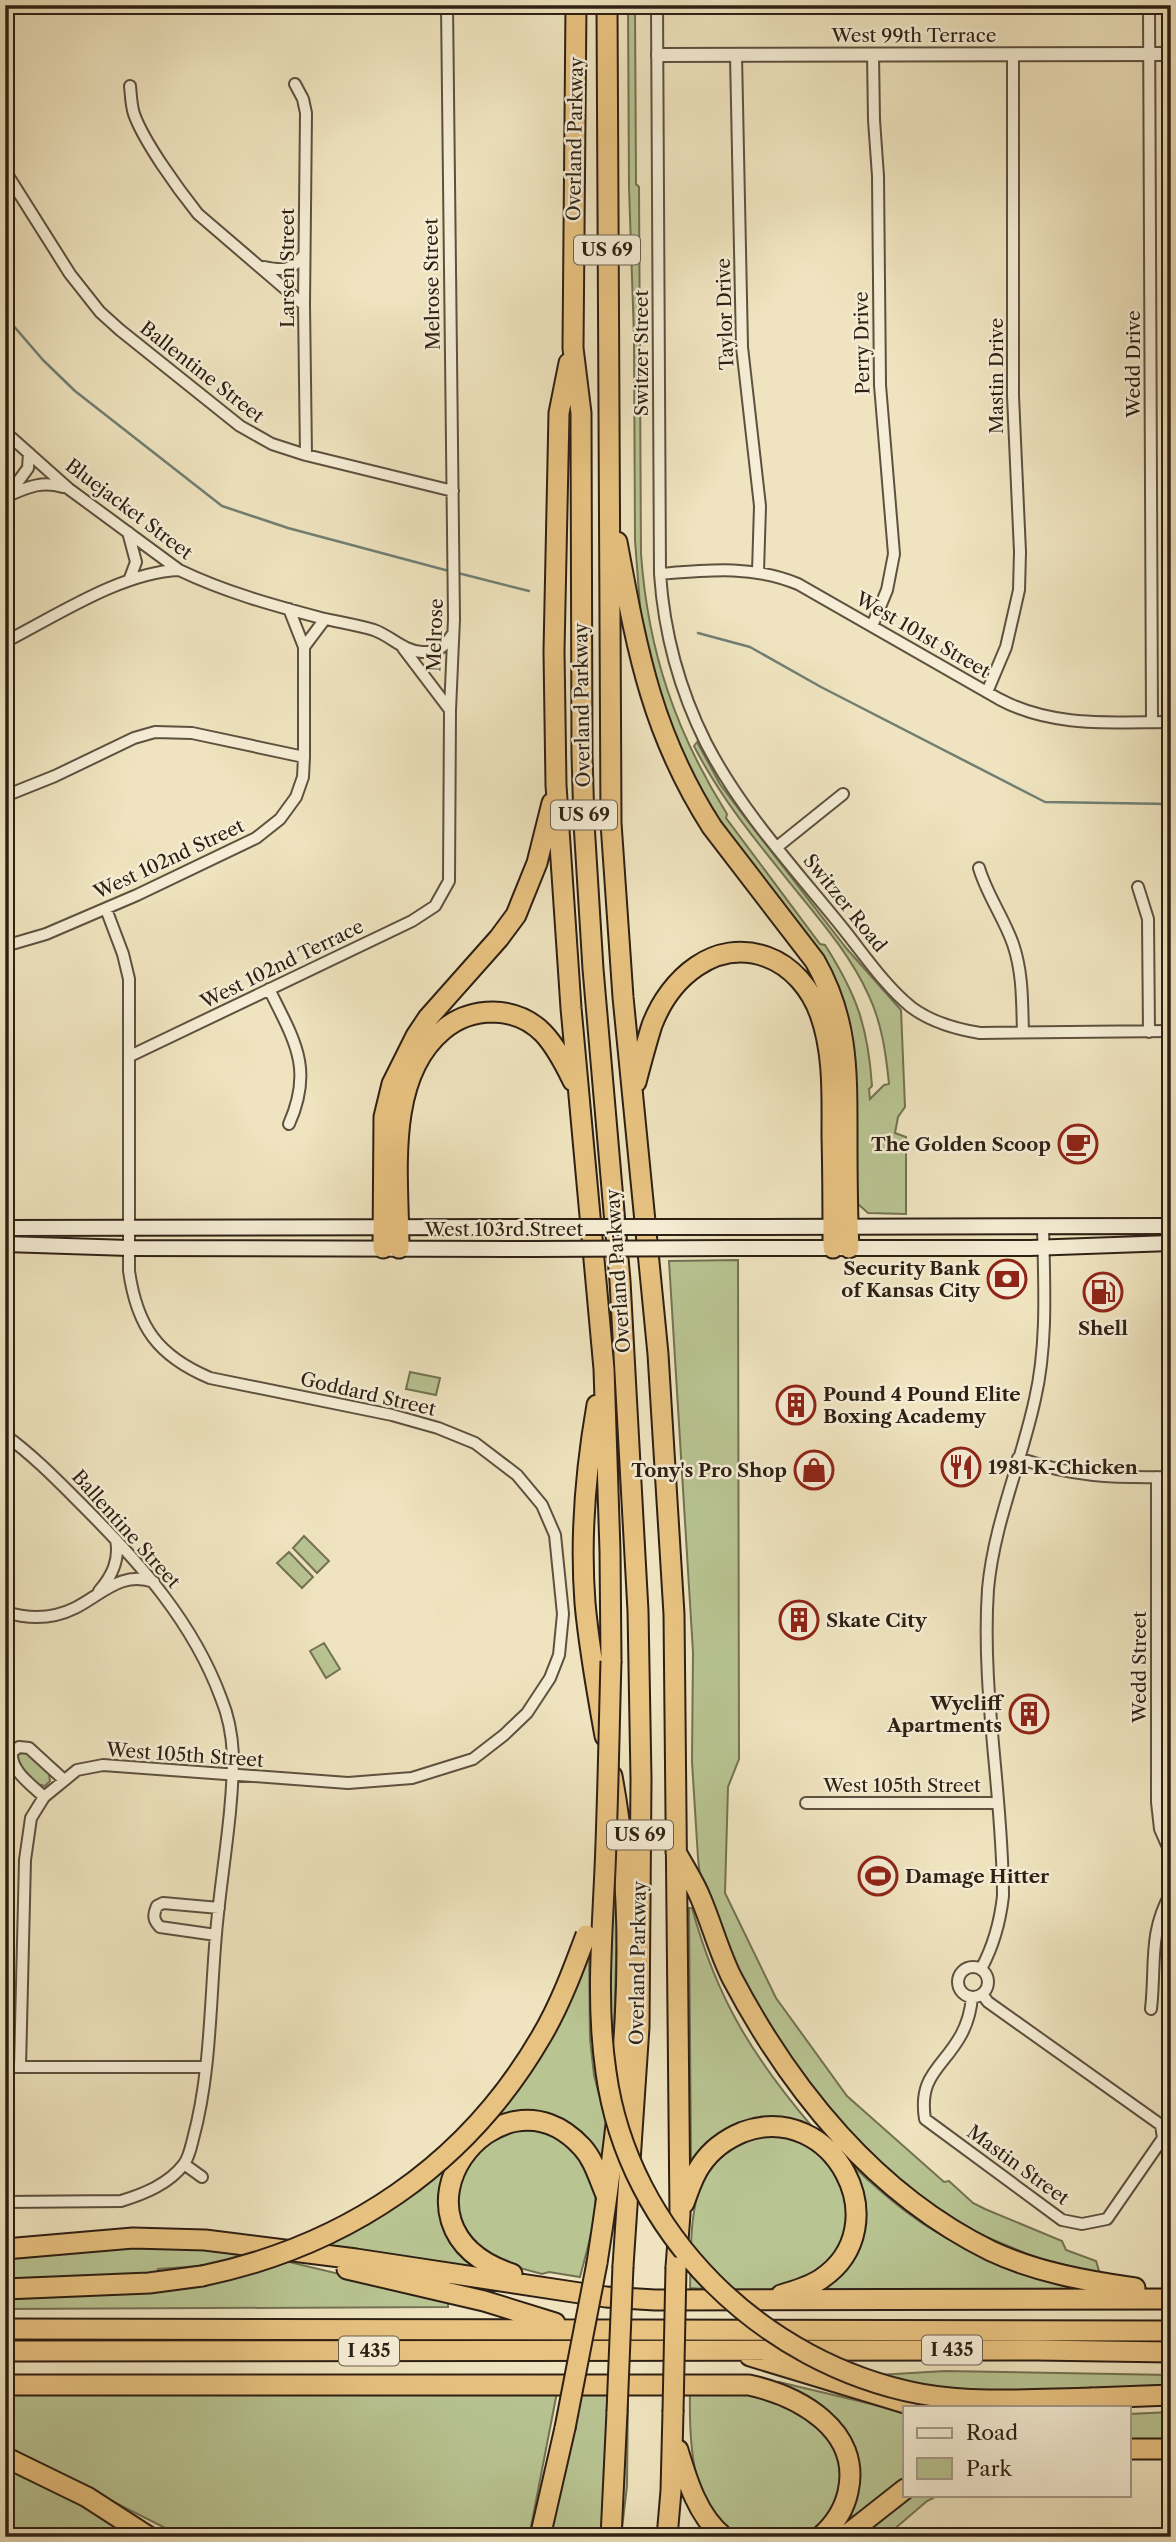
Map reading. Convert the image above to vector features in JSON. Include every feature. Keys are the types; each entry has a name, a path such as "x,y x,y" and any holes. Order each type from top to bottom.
{"highway":[{"name":"Overland Parkway","path":"576,5 572,348 581,413 582,754 594,982 620,1281 638,1611 641,1779 639,2027 623,2266 611,2537"},
{"name":"Overland Parkway","path":"607,5 611,823 632,1093 658,1354 674,1614 680,2214 667,2537"},
{"path":"572,348 559,413 554,650 556,785 579,1094 604,1369 611,1661 600,1993 606,2075 618,2124 648,2197 684,2252 740,2309 777,2337 822,2362 888,2386 947,2398 1097,2402 1137,2396 1171,2395"},
{"path":"608,495 638,650 661,730 698,804 730,851 803,943 825,978 838,1013 846,1058 840,1227"},
{"path":"391,1248 384,1117 392,1084 409,1047 428,1018 516,915 537,863 556,785"},
{"path":"632,1093 653,1024 671,991 688,972 707,959 732,952 752,953 783,965 797,977 811,996 820,1013 826,1036 832,1079 841,1248"},
{"path":"391,1228 404,1097 420,1057 450,1024 485,1012 506,1013 530,1022 556,1047 579,1094"},
{"path":"540,2537 565,2428 597,2263 607,2199 625,2004 626,1872 620,1818 592,1662 585,1577 591,1443 604,1369"},
{"path":"675,1851 701,1896 725,1964 773,2049 814,2106 867,2164 929,2214 992,2251 1023,2264 1077,2278 1138,2288 1171,2290"},
{"path":"5,2289 149,2283 202,2276 270,2259 326,2236 392,2199 455,2147 506,2091 555,2011 604,1897"},
{"path":"555,2288 494,2268 480,2260 462,2241 452,2219 449,2193 455,2168 462,2156 477,2139 496,2127 521,2122 546,2124 561,2131 582,2147 596,2169 607,2199"},
{"path":"680,2214 701,2164 724,2142 746,2131 771,2127 807,2135 819,2141 839,2161 851,2185 855,2208 853,2230 845,2251 822,2278 800,2290 760,2301"},
{"path":"5,2249 102,2240 166,2238 276,2249 606,2297 655,2300 999,2297 1171,2299"},
{"path":"276,2249 484,2301 576,2329"},
{"name":"I 435","path":"5,2329 1171,2331"},
{"path":"733,2350 915,2406"},
{"name":"I 435","path":"5,2351 1171,2352"},
{"path":"5,2385 749,2385 797,2400 824,2420 841,2442 848,2462 849,2485 843,2508 820,2537"},
{"path":"673,2434 688,2485 711,2523 724,2537"},
{"path":"1130,2449 1171,2449"},
{"path":"5,2457 66,2486 141,2531 163,2537"},
{"path":"545,2537 556,2470"},
{"path":"602,2537 616,2471"},
{"path":"844,2537 903,2491"}],"main road":[{"name":"West 103rd Street","path":"5,1228 1171,1226"},
{"name":"West 103rd Street","path":"5,1244 129,1248 534,1249 1044,1248 1171,1243"}],"street":[{"name":"Melrose Street","path":"447,5 453,561"},
{"name":"Switzer Street","path":"657,5 660,575"},
{"name":"Wedd Drive","path":"1149,5 1152,722"},
{"name":"Perry Drive","path":"873,54 878,176 880,385 894,554 887,590 873,626"},
{"name":"Mastin Drive","path":"987,692 1009,637 1019,590 1020,552 1013,396 1013,54"},
{"name":"West 99th Terrace","path":"657,55 1171,54"},
{"name":"Taylor Drive","path":"736,55 741,335 761,523 758,572"},
{"name":"Larsen Street","path":"295,84 303,99 306,113 306,455"},
{"path":"130,86 131,101 139,125 198,214 304,305"},
{"name":"Ballentine Street","path":"5,171 70,274 92,302 120,330 249,432 272,444 306,455 453,491"},
{"path":"261,266 279,270 295,266 304,255"},
{"name":"Bluejacket Street","path":"5,432 69,489 179,570 227,591 289,610 375,631 402,647 419,652 434,652 444,647 453,632"},
{"path":"6,496 28,468 29,453"},
{"path":"6,496 38,484 50,483 69,489"},
{"path":"128,532 136,562 130,579"},
{"name":"Melrose","path":"450,710 453,561"},
{"name":"West 101st Street","path":"660,575 730,569 779,576 798,584 1010,705 1051,719 1171,722"},
{"path":"5,642 130,579 163,570 179,570"},
{"name":"Switzer Road","path":"660,575 672,651 706,743 731,785 777,847 894,991 911,1007 925,1016 958,1029 980,1033 1171,1031"},
{"path":"5,796 55,776 134,738 155,732 192,733 304,757 304,647 289,610"},
{"path":"304,647 325,619"},
{"name":"Bluejacket Street","path":"402,647 450,710"},
{"name":"West 102nd Terrace","path":"130,1056 412,921 435,906 449,881 450,710"},
{"name":"West 102nd Street","path":"5,946 46,934 106,909 256,838 273,826 296,797 303,777 304,757"},
{"path":"777,847 843,794"},
{"path":"979,868 984,885 1013,945 1020,970 1023,1032"},
{"path":"1138,887 1148,919 1149,1032"},
{"name":"Goddard Street","path":"106,909 123,954 128,979 129,1248 132,1293 146,1330 158,1345 190,1369 223,1381 416,1421 475,1443 517,1475 529,1488 542,1505 555,1535 563,1614 559,1655 550,1678 527,1713 505,1735 472,1759 412,1778 348,1783 309,1780"},
{"path":"269,989 295,1044 301,1070 300,1094 289,1124"},
{"path":"981,1969 994,1945 1003,1896 987,1652 989,1587 1001,1513 1035,1400 1040,1371 1043,1225"},
{"name":"Ballentine Street","path":"5,1435 36,1458 156,1583 198,1648 229,1718 232,1775 202,2107 184,2164"},
{"path":"1018,1458 1088,1476 1171,1477"},
{"name":"Wedd Street","path":"1157,1478 1157,1801 1160,1829 1171,1854"},
{"path":"94,1595 108,1581 115,1566 118,1550 116,1540"},
{"path":"5,1612 32,1617 53,1616 75,1608 94,1595 128,1579 140,1577 156,1583"},
{"path":"44,1797 18,1772 11,1761 12,1752 19,1747 29,1748 64,1780"},
{"name":"West 105th Street","path":"20,2067 25,1860 31,1818 44,1797 77,1770 103,1765 309,1780"},
{"name":"West 105th Street","path":"806,1803 998,1802"},
{"path":"1152,2009 1153,1941 1158,1921 1171,1893"},
{"path":"216,1934 160,1927 153,1914 156,1906 163,1903 219,1908"},
{"path":"966,1968 981,1969 988,1981 977,1996 962,1994 957,1979 966,1968"},
{"name":"Mastin Street","path":"977,1996 1161,2125 1163,2138 1107,2219 1082,2224 1062,2220 925,2119 922,2100 930,2078 961,2035 977,1996"},
{"path":"5,2067 205,2067"},
{"path":"5,2202 121,2201 155,2188 184,2164 202,2176"}],"green space":[{"path":"628,5 635,5 641,554 650,624 667,689 679,721 727,814 726,818 820,944 825,945 853,996 867,1046 872,1086 869,1089 870,1099 884,1085 889,1084 880,1028 869,996 855,969 819,918 730,805 694,746 697,742 720,784 743,815 847,949 901,1010 905,1107 898,1117 895,1133 906,1137 906,1214 868,1213 858,1204 855,1183 854,1059 841,998 832,976 730,838 701,794 662,709 641,620 635,540"},
{"path":"738,1260 739,1759 728,1787 725,1893 776,1998 847,2096 944,2182 949,2181 973,2203 1062,2241 1066,2250 1096,2261 1100,2274 1037,2258 972,2231 894,2180 764,2040 701,1886 692,1762 693,1652 669,1261"},
{"path":"410,1372 440,1378 436,1395 406,1389"},
{"path":"304,1536 329,1561 317,1573 293,1548"},
{"path":"289,1552 313,1577 302,1588 277,1563"},
{"path":"324,1643 340,1669 326,1678 310,1651"},
{"path":"26,1751 49,1774 50,1781 45,1786 36,1784 16,1761 17,1754"},
{"path":"614,1834 618,1886 613,2075 608,2045"},
{"path":"689,1908 692,1908 713,1971 740,2026 755,2052 814,2129 778,2123 691,2163"},
{"path":"589,1944 590,2039 594,2075 609,2134 605,2171 570,2130 483,2128"},
{"path":"518,2130 537,2130 559,2139 576,2153 589,2171 595,2191 595,2212 580,2277 549,2272 542,2274 509,2265 483,2253 461,2222 456,2206 458,2185 480,2147"},
{"path":"773,2135 808,2146 821,2156 841,2181 847,2215 844,2234 837,2251 822,2271 788,2287 756,2291 690,2288 694,2212 699,2189 709,2170 723,2154 744,2142"},
{"path":"454,2158 461,2251 477,2269 321,2247"},
{"path":"854,2167 905,2211 948,2239 990,2257 1074,2286 1073,2291 820,2293 846,2261 851,2170"},
{"path":"135,2247 189,2248 260,2255 229,2264 158,2269 156,2276 5,2283 5,2258"},
{"path":"285,2261 448,2300 448,2307 5,2309 5,2295"},
{"path":"945,2371 1171,2375 1171,2388 1013,2392 941,2389 878,2375"},
{"path":"779,2382 903,2412 903,2481 855,2516 847,2515 851,2450 777,2387"},
{"path":"628,2391 627,2486 621,2537 549,2537 579,2392"},
{"path":"690,2391 762,2395 815,2422 831,2439 841,2459 840,2496 825,2523 806,2537 738,2537 722,2524 701,2491 696,2472 690,2431"},
{"path":"557,2392 529,2537 183,2537 5,2447 5,2393"},
{"path":"1171,2412 1171,2441 1130,2441 1130,2414"},
{"path":"5,2468 72,2499 130,2537 5,2537"},
{"path":"911,2496 937,2496 927,2501 885,2537 859,2537"}],"waterway":[{"path":"5,316 43,360 75,391 222,506 288,528 449,571"},
{"path":"458,573 529,591"},
{"path":"698,633 750,647 821,687 1045,802 1171,804"}],"place":[{"name":"The Golden Scoop","path":"1078,1144"},
{"name":"Security Bank of Kansas City","path":"1007,1279"},
{"name":"Shell","path":"1103,1292"},
{"name":"Pound 4 Pound Elite Boxing Academy","path":"796,1405"},
{"name":"1981 K-Chicken","path":"961,1467"},
{"name":"Tony's Pro Shop","path":"814,1470"},
{"name":"Skate City","path":"799,1620"},
{"name":"Wycliff Apartments","path":"1029,1714"},
{"name":"Damage Hitter","path":"878,1876"}]}
